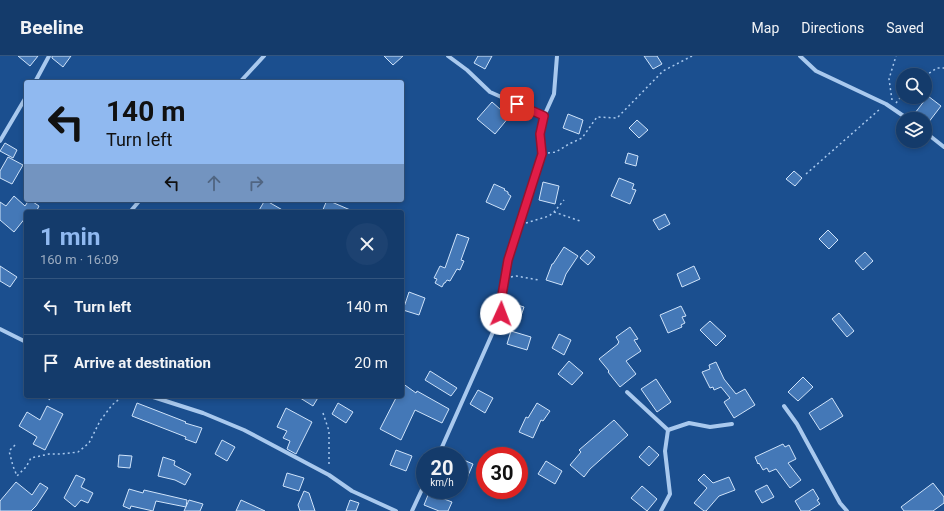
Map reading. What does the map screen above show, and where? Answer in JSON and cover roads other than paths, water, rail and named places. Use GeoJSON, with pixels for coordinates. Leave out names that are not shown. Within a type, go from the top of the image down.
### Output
{"type":"FeatureCollection","features":[{"type":"Feature","properties":{"kind":"street"},"geometry":{"type":"LineString","coordinates":[[36,80],[49,56]]}},
{"type":"Feature","properties":{"kind":"street"},"geometry":{"type":"LineString","coordinates":[[242,80],[264,56]]}},
{"type":"Feature","properties":{"kind":"street"},"geometry":{"type":"LineString","coordinates":[[448,56],[467,70],[490,92],[544,116]]}},
{"type":"Feature","properties":{"kind":"street"},"geometry":{"type":"LineString","coordinates":[[442,447],[501,314],[502,295],[508,260],[542,154],[540,134],[544,116],[554,94],[557,56]]}},
{"type":"Feature","properties":{"kind":"street"},"geometry":{"type":"LineString","coordinates":[[800,56],[816,71],[886,104],[898,112]]}},
{"type":"Feature","properties":{"kind":"street"},"geometry":{"type":"LineString","coordinates":[[0,141],[24,100]]}},
{"type":"Feature","properties":{"kind":"street"},"geometry":{"type":"LineString","coordinates":[[932,137],[944,146]]}},
{"type":"Feature","properties":{"kind":"street"},"geometry":{"type":"LineString","coordinates":[[132,210],[138,202]]}},
{"type":"Feature","properties":{"kind":"street"},"geometry":{"type":"LineString","coordinates":[[0,329],[24,341]]}},
{"type":"Feature","properties":{"kind":"street"},"geometry":{"type":"LineString","coordinates":[[627,392],[668,430]]}},
{"type":"Feature","properties":{"kind":"street"},"geometry":{"type":"LineString","coordinates":[[156,398],[203,413],[244,430],[329,475],[352,491],[396,511]]}},
{"type":"Feature","properties":{"kind":"street"},"geometry":{"type":"LineString","coordinates":[[784,406],[797,424],[840,503],[847,511]]}},
{"type":"Feature","properties":{"kind":"street"},"geometry":{"type":"LineString","coordinates":[[668,430],[689,423],[710,427],[732,424]]}},
{"type":"Feature","properties":{"kind":"street"},"geometry":{"type":"LineString","coordinates":[[661,511],[670,494],[665,451],[668,430]]}},
{"type":"Feature","properties":{"kind":"street"},"geometry":{"type":"LineString","coordinates":[[412,511],[418,499]]}}]}
